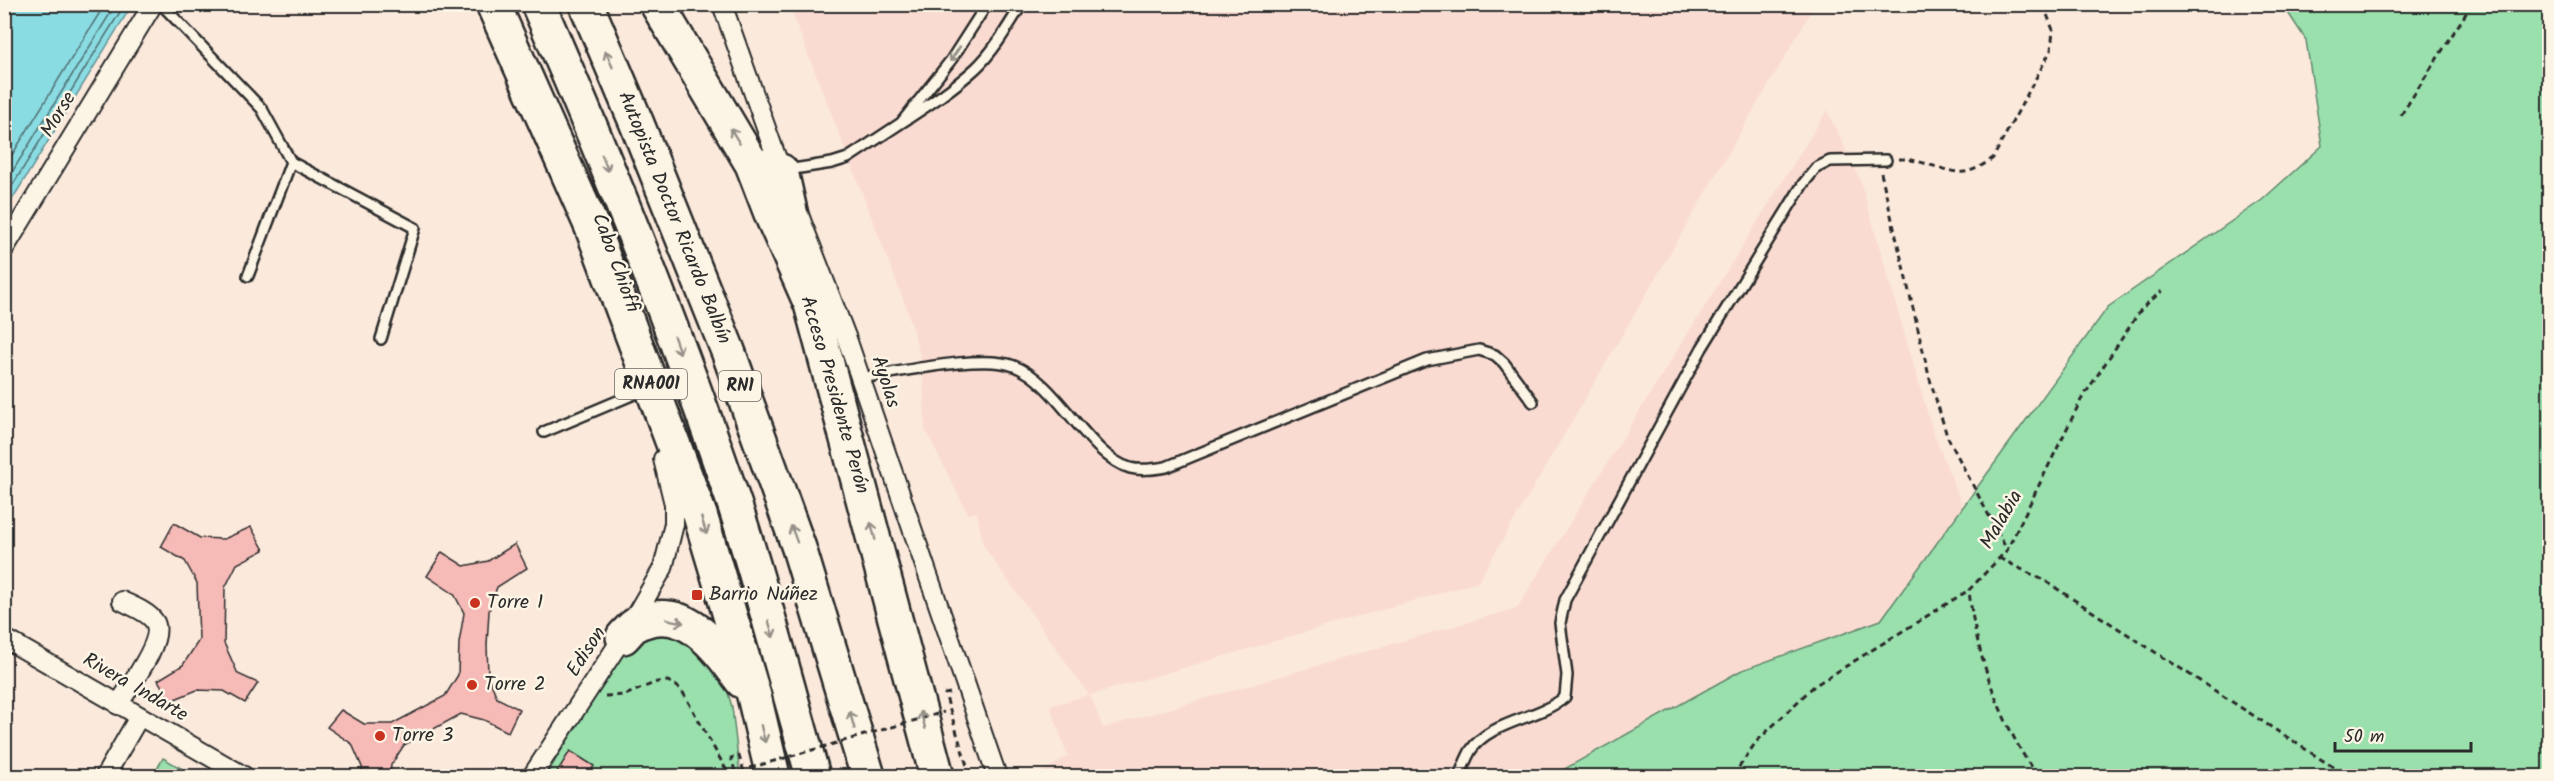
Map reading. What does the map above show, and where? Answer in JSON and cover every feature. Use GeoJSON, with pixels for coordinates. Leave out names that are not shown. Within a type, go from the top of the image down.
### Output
{"type":"FeatureCollection","features":[{"type":"Feature","properties":{"kind":"highway","name":"RNA001"},"geometry":{"type":"LineString","coordinates":[[493,4],[591,225],[700,515],[754,696],[755,771]]}},
{"type":"Feature","properties":{"kind":"highway","name":"RN1"},"geometry":{"type":"LineString","coordinates":[[538,4],[584,109],[665,310],[728,486],[813,777]]}},
{"type":"Feature","properties":{"kind":"highway","name":"Autopista Doctor Ricardo Balbín"},"geometry":{"type":"LineString","coordinates":[[586,4],[728,351],[799,548],[868,777]]}},
{"type":"Feature","properties":{"kind":"highway"},"geometry":{"type":"LineString","coordinates":[[657,4],[767,167]]}},
{"type":"Feature","properties":{"kind":"highway","name":"Acceso Presidente Perón"},"geometry":{"type":"LineString","coordinates":[[767,167],[811,304],[937,777]]}},
{"type":"Feature","properties":{"kind":"highway"},"geometry":{"type":"LineString","coordinates":[[623,637],[639,622],[665,619],[683,622],[712,641],[754,696]]}},
{"type":"Feature","properties":{"kind":"street","name":"Morse"},"geometry":{"type":"LineString","coordinates":[[4,249],[153,4]]}},
{"type":"Feature","properties":{"kind":"street","name":"Cabo Chioffi"},"geometry":{"type":"LineString","coordinates":[[478,4],[567,196],[659,446],[674,504],[674,524],[670,547]]}},
{"type":"Feature","properties":{"kind":"street","name":"Ayolas"},"geometry":{"type":"LineString","coordinates":[[722,4],[767,167],[827,285],[997,777]]}},
{"type":"Feature","properties":{"kind":"street","name":"Edison"},"geometry":{"type":"LineString","coordinates":[[532,777],[623,637],[663,568],[670,547]]}},
{"type":"Feature","properties":{"kind":"street"},"geometry":{"type":"LineString","coordinates":[[118,705],[154,646],[158,627],[153,619],[122,601]]}},
{"type":"Feature","properties":{"kind":"street","name":"Rivera Indarte"},"geometry":{"type":"LineString","coordinates":[[4,638],[244,777]]}},
{"type":"Feature","properties":{"kind":"street"},"geometry":{"type":"LineString","coordinates":[[105,777],[139,717]]}},
{"type":"Feature","properties":{"kind":"lane"},"geometry":{"type":"LineString","coordinates":[[161,4],[262,109],[291,162],[415,228],[381,339]]}},
{"type":"Feature","properties":{"kind":"lane"},"geometry":{"type":"LineString","coordinates":[[901,123],[951,60],[987,4]]}},
{"type":"Feature","properties":{"kind":"lane"},"geometry":{"type":"LineString","coordinates":[[767,167],[832,163],[848,158],[946,92],[976,67],[992,50],[1022,4]]}},
{"type":"Feature","properties":{"kind":"lane"},"geometry":{"type":"LineString","coordinates":[[1459,777],[1471,751],[1481,738],[1554,706],[1565,697],[1567,675],[1560,623],[1565,600],[1702,348],[1803,184],[1816,168],[1830,161],[1886,160]]}},
{"type":"Feature","properties":{"kind":"lane"},"geometry":{"type":"LineString","coordinates":[[248,276],[291,162]]}},
{"type":"Feature","properties":{"kind":"lane"},"geometry":{"type":"LineString","coordinates":[[860,378],[986,360],[1013,365],[1031,374],[1109,457],[1130,468],[1151,470],[1166,467],[1427,360],[1479,350],[1496,355],[1533,402]]}},
{"type":"Feature","properties":{"kind":"lane"},"geometry":{"type":"LineString","coordinates":[[544,432],[639,392]]}},
{"type":"Feature","properties":{"kind":"path"},"geometry":{"type":"LineString","coordinates":[[2007,550],[1947,436],[1929,376],[1880,175],[1886,160],[1909,159],[1963,172],[1982,166],[1993,158],[2051,50],[2053,30],[2043,4]]}},
{"type":"Feature","properties":{"kind":"path"},"geometry":{"type":"LineString","coordinates":[[2401,115],[2472,4]]}},
{"type":"Feature","properties":{"kind":"path","name":"Malabia"},"geometry":{"type":"LineString","coordinates":[[1733,777],[1756,742],[1814,686],[1969,590],[2007,550],[2081,400],[2142,308],[2162,291]]}},
{"type":"Feature","properties":{"kind":"path"},"geometry":{"type":"LineString","coordinates":[[1999,558],[2044,581],[2347,777]]}},
{"type":"Feature","properties":{"kind":"path"},"geometry":{"type":"LineString","coordinates":[[1969,590],[1978,636],[1993,691],[2011,734],[2037,777]]}},
{"type":"Feature","properties":{"kind":"path"},"geometry":{"type":"LineString","coordinates":[[590,688],[602,696],[625,695],[644,686],[668,681],[681,689],[728,773],[735,772]]}},
{"type":"Feature","properties":{"kind":"path"},"geometry":{"type":"LineString","coordinates":[[950,710],[970,777]]}},
{"type":"Feature","properties":{"kind":"path"},"geometry":{"type":"LineString","coordinates":[[736,777],[731,758],[740,756],[755,771],[944,712]]}},
{"type":"Feature","properties":{"kind":"shaded area"},"geometry":{"type":"Polygon","coordinates":[[[789,5],[1815,5],[1478,582],[1090,695],[1103,728],[1517,608],[1827,110],[1860,180],[1933,432],[1963,507],[1881,620],[1740,671],[1552,776],[1036,776],[1068,756],[1050,706],[1089,695],[983,545],[977,512],[968,514],[925,429],[923,366],[907,309],[789,5]]]}},
{"type":"Feature","properties":{"kind":"green space"},"geometry":{"type":"Polygon","coordinates":[[[2283,5],[2549,5],[2549,776],[1552,776],[1740,671],[1881,620],[2108,307],[2262,200],[2322,146],[2306,40],[2283,5]]]}},
{"type":"Feature","properties":{"kind":"green space"},"geometry":{"type":"Polygon","coordinates":[[[651,632],[685,636],[725,682],[732,707],[740,776],[546,776],[622,649],[651,632]]]}},
{"type":"Feature","properties":{"kind":"green space"},"geometry":{"type":"Polygon","coordinates":[[[163,758],[195,776],[153,776],[163,758]]]}},
{"type":"Feature","properties":{"kind":"water"},"geometry":{"type":"Polygon","coordinates":[[[4,5],[132,5],[5,211],[4,5]]]}},
{"type":"Feature","properties":{"kind":"building"},"geometry":{"type":"Polygon","coordinates":[[[174,523],[200,538],[224,539],[251,527],[264,550],[237,564],[225,588],[224,643],[238,674],[258,683],[245,703],[224,691],[197,690],[170,701],[158,680],[183,665],[199,640],[197,583],[185,561],[161,547],[174,523]]]}},
{"type":"Feature","properties":{"kind":"building"},"geometry":{"type":"Polygon","coordinates":[[[515,544],[527,568],[497,587],[489,611],[487,645],[488,675],[497,698],[519,709],[508,732],[484,720],[461,714],[404,745],[391,765],[390,777],[363,777],[362,767],[352,744],[327,727],[341,710],[364,724],[392,724],[445,696],[458,675],[459,643],[464,613],[454,594],[427,576],[442,552],[464,566],[488,561],[515,544]]]}},
{"type":"Feature","properties":{"kind":"building"},"geometry":{"type":"Polygon","coordinates":[[[570,751],[594,766],[587,777],[554,777],[570,751]]]}},
{"type":"Feature","properties":{"kind":"place","name":"Barrio Núñez"},"geometry":{"type":"Point","coordinates":[697,595]}},
{"type":"Feature","properties":{"kind":"place","name":"Torre 1"},"geometry":{"type":"Point","coordinates":[475,603]}},
{"type":"Feature","properties":{"kind":"place","name":"Torre 2"},"geometry":{"type":"Point","coordinates":[472,685]}},
{"type":"Feature","properties":{"kind":"place","name":"Torre 3"},"geometry":{"type":"Point","coordinates":[380,736]}}]}
